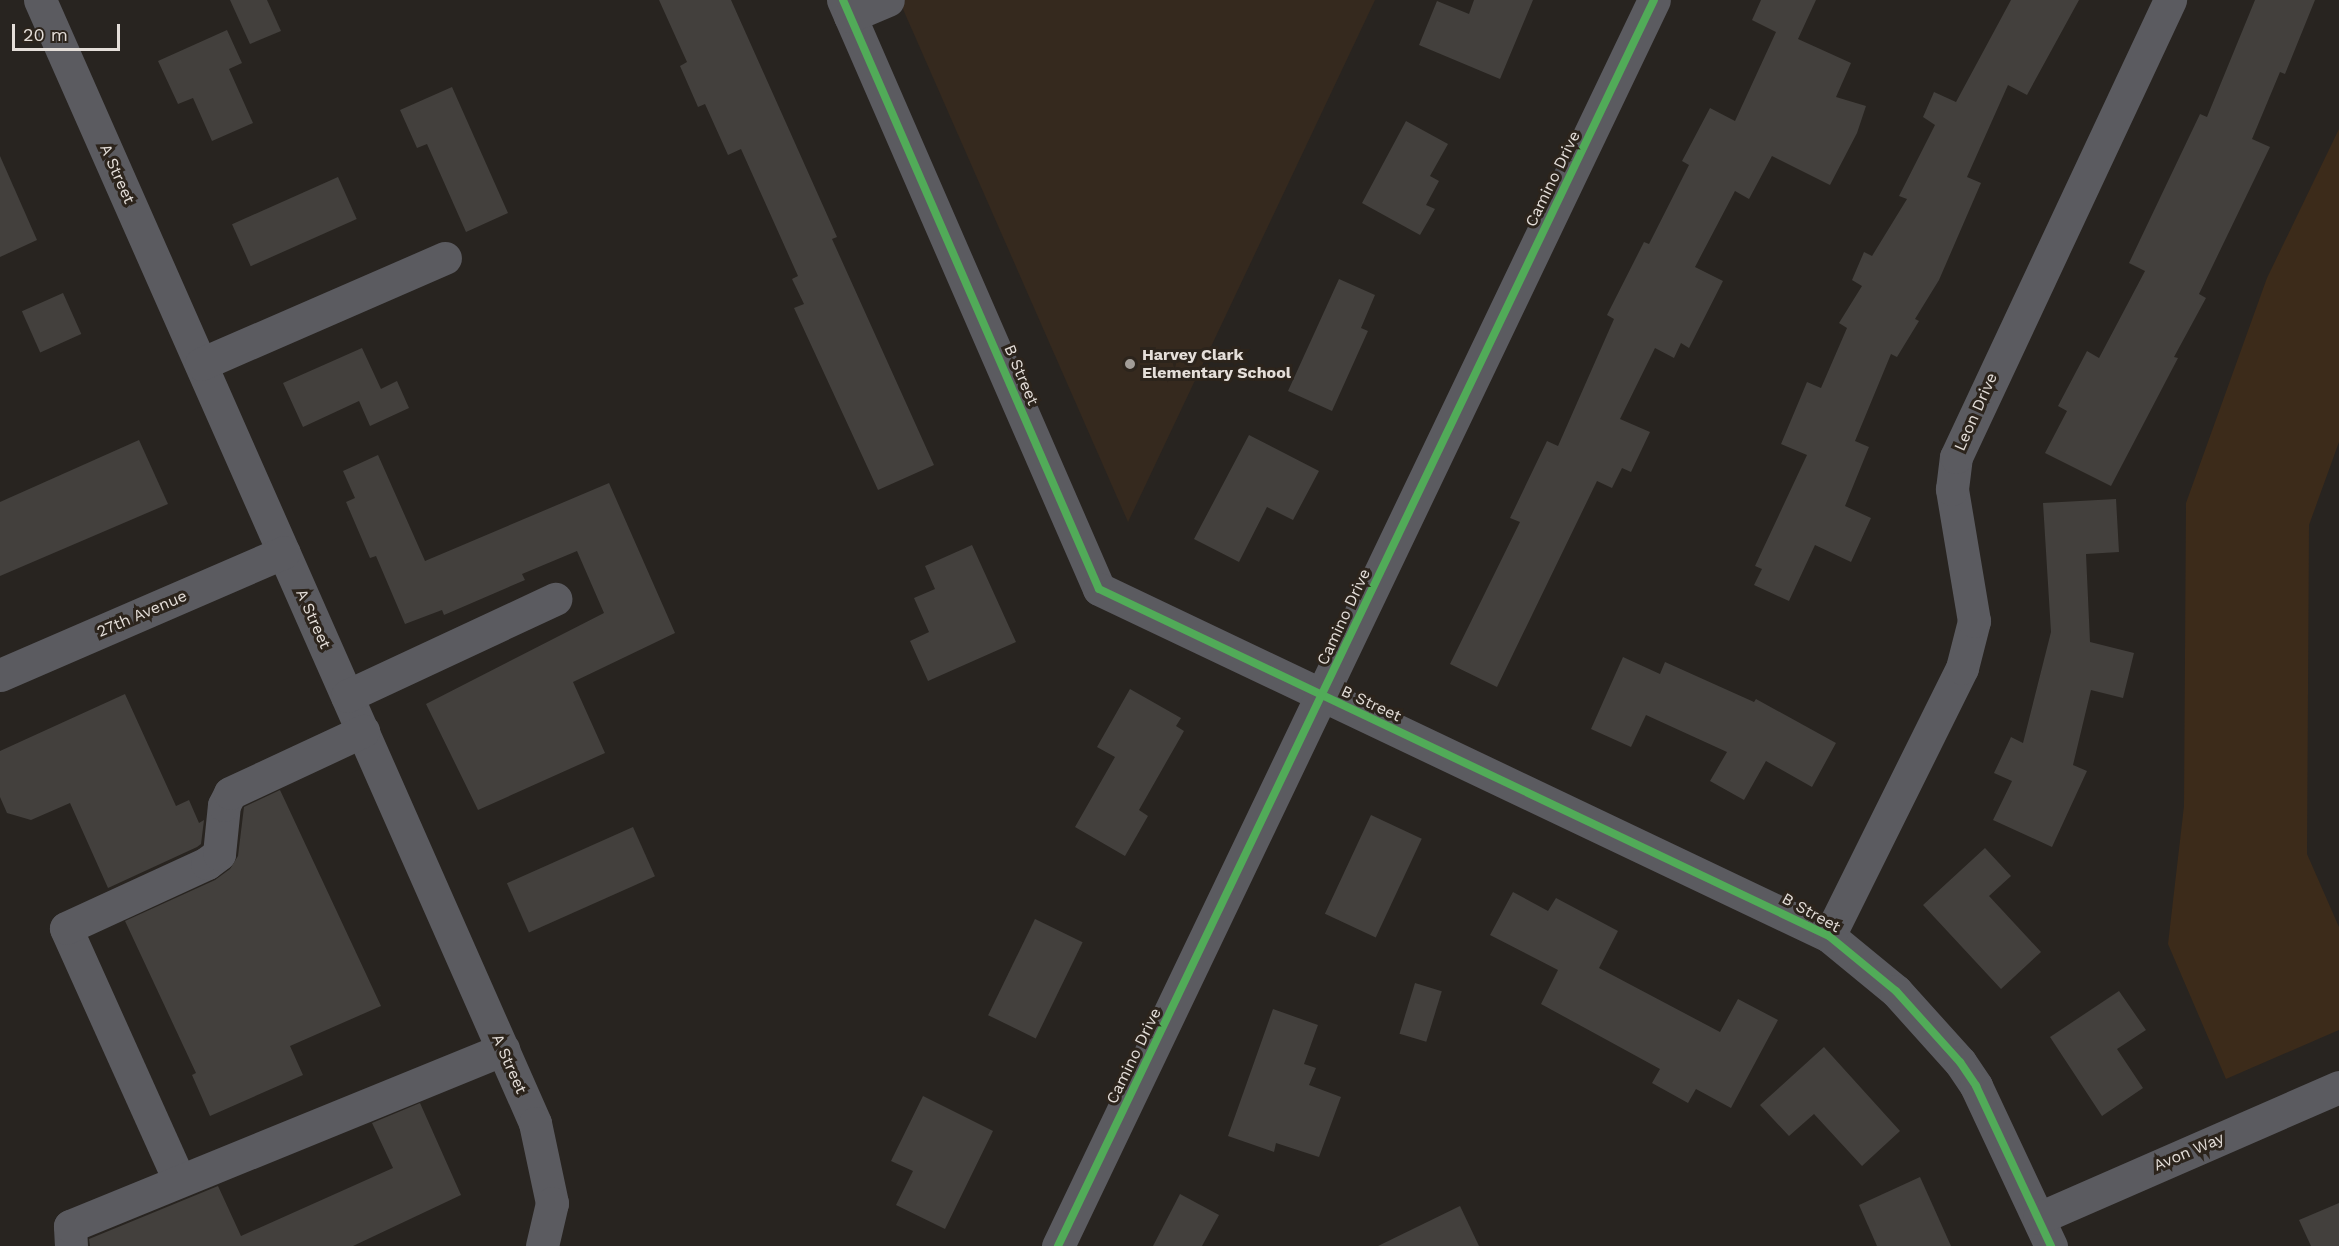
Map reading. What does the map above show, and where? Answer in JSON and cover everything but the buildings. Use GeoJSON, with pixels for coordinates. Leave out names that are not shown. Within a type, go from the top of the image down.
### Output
{"type":"FeatureCollection","features":[{"type":"Feature","properties":{"kind":"street","name":"A Street"},"geometry":{"type":"LineString","coordinates":[[40,0],[536,1123],[552,1203],[542,1246]]}},
{"type":"Feature","properties":{"kind":"street"},"geometry":{"type":"LineString","coordinates":[[847,8],[888,0]]}},
{"type":"Feature","properties":{"kind":"street","name":"Camino Drive"},"geometry":{"type":"LineString","coordinates":[[1058,1246],[1654,0]]}},
{"type":"Feature","properties":{"kind":"street","name":"Leon Drive"},"geometry":{"type":"LineString","coordinates":[[1829,936],[1962,668],[1974,621],[1952,489],[1956,457],[2170,0]]}},
{"type":"Feature","properties":{"kind":"street","name":"B Street"},"geometry":{"type":"LineString","coordinates":[[847,8],[1099,589],[1829,936],[1896,991],[1960,1062],[1976,1086],[2045,1232]]}},
{"type":"Feature","properties":{"kind":"street"},"geometry":{"type":"LineString","coordinates":[[201,364],[445,258]]}},
{"type":"Feature","properties":{"kind":"street","name":"27th Avenue"},"geometry":{"type":"LineString","coordinates":[[0,675],[284,552]]}},
{"type":"Feature","properties":{"kind":"street"},"geometry":{"type":"LineString","coordinates":[[347,696],[555,599]]}},
{"type":"Feature","properties":{"kind":"street"},"geometry":{"type":"LineString","coordinates":[[179,1180],[66,928],[207,863],[219,854],[224,805],[230,793],[363,731]]}},
{"type":"Feature","properties":{"kind":"street"},"geometry":{"type":"LineString","coordinates":[[71,1246],[70,1227],[179,1180],[503,1049]]}},
{"type":"Feature","properties":{"kind":"street","name":"Avon Way"},"geometry":{"type":"LineString","coordinates":[[2045,1232],[2339,1087]]}},
{"type":"Feature","properties":{"kind":"shaded area","name":"Harvey Clark Elementary School"},"geometry":{"type":"Polygon","coordinates":[[[899,0],[1375,0],[1128,522],[899,0]]]}},
{"type":"Feature","properties":{"kind":"shaded area"},"geometry":{"type":"Polygon","coordinates":[[[2339,129],[2339,442],[2309,525],[2307,854],[2339,927],[2339,1030],[2226,1079],[2168,944],[2184,806],[2186,503],[2267,278],[2339,129]]]}},
{"type":"Feature","properties":{"kind":"cycle path"},"geometry":{"type":"LineString","coordinates":[[843,0],[1099,589],[1829,936],[1896,991],[1960,1062],[1976,1086],[2051,1246]]}},
{"type":"Feature","properties":{"kind":"cycle path"},"geometry":{"type":"LineString","coordinates":[[1058,1246],[1654,0]]}},
{"type":"Feature","properties":{"kind":"place","name":"Harvey Clark Elementary School"},"geometry":{"type":"Point","coordinates":[1130,364]}}]}
